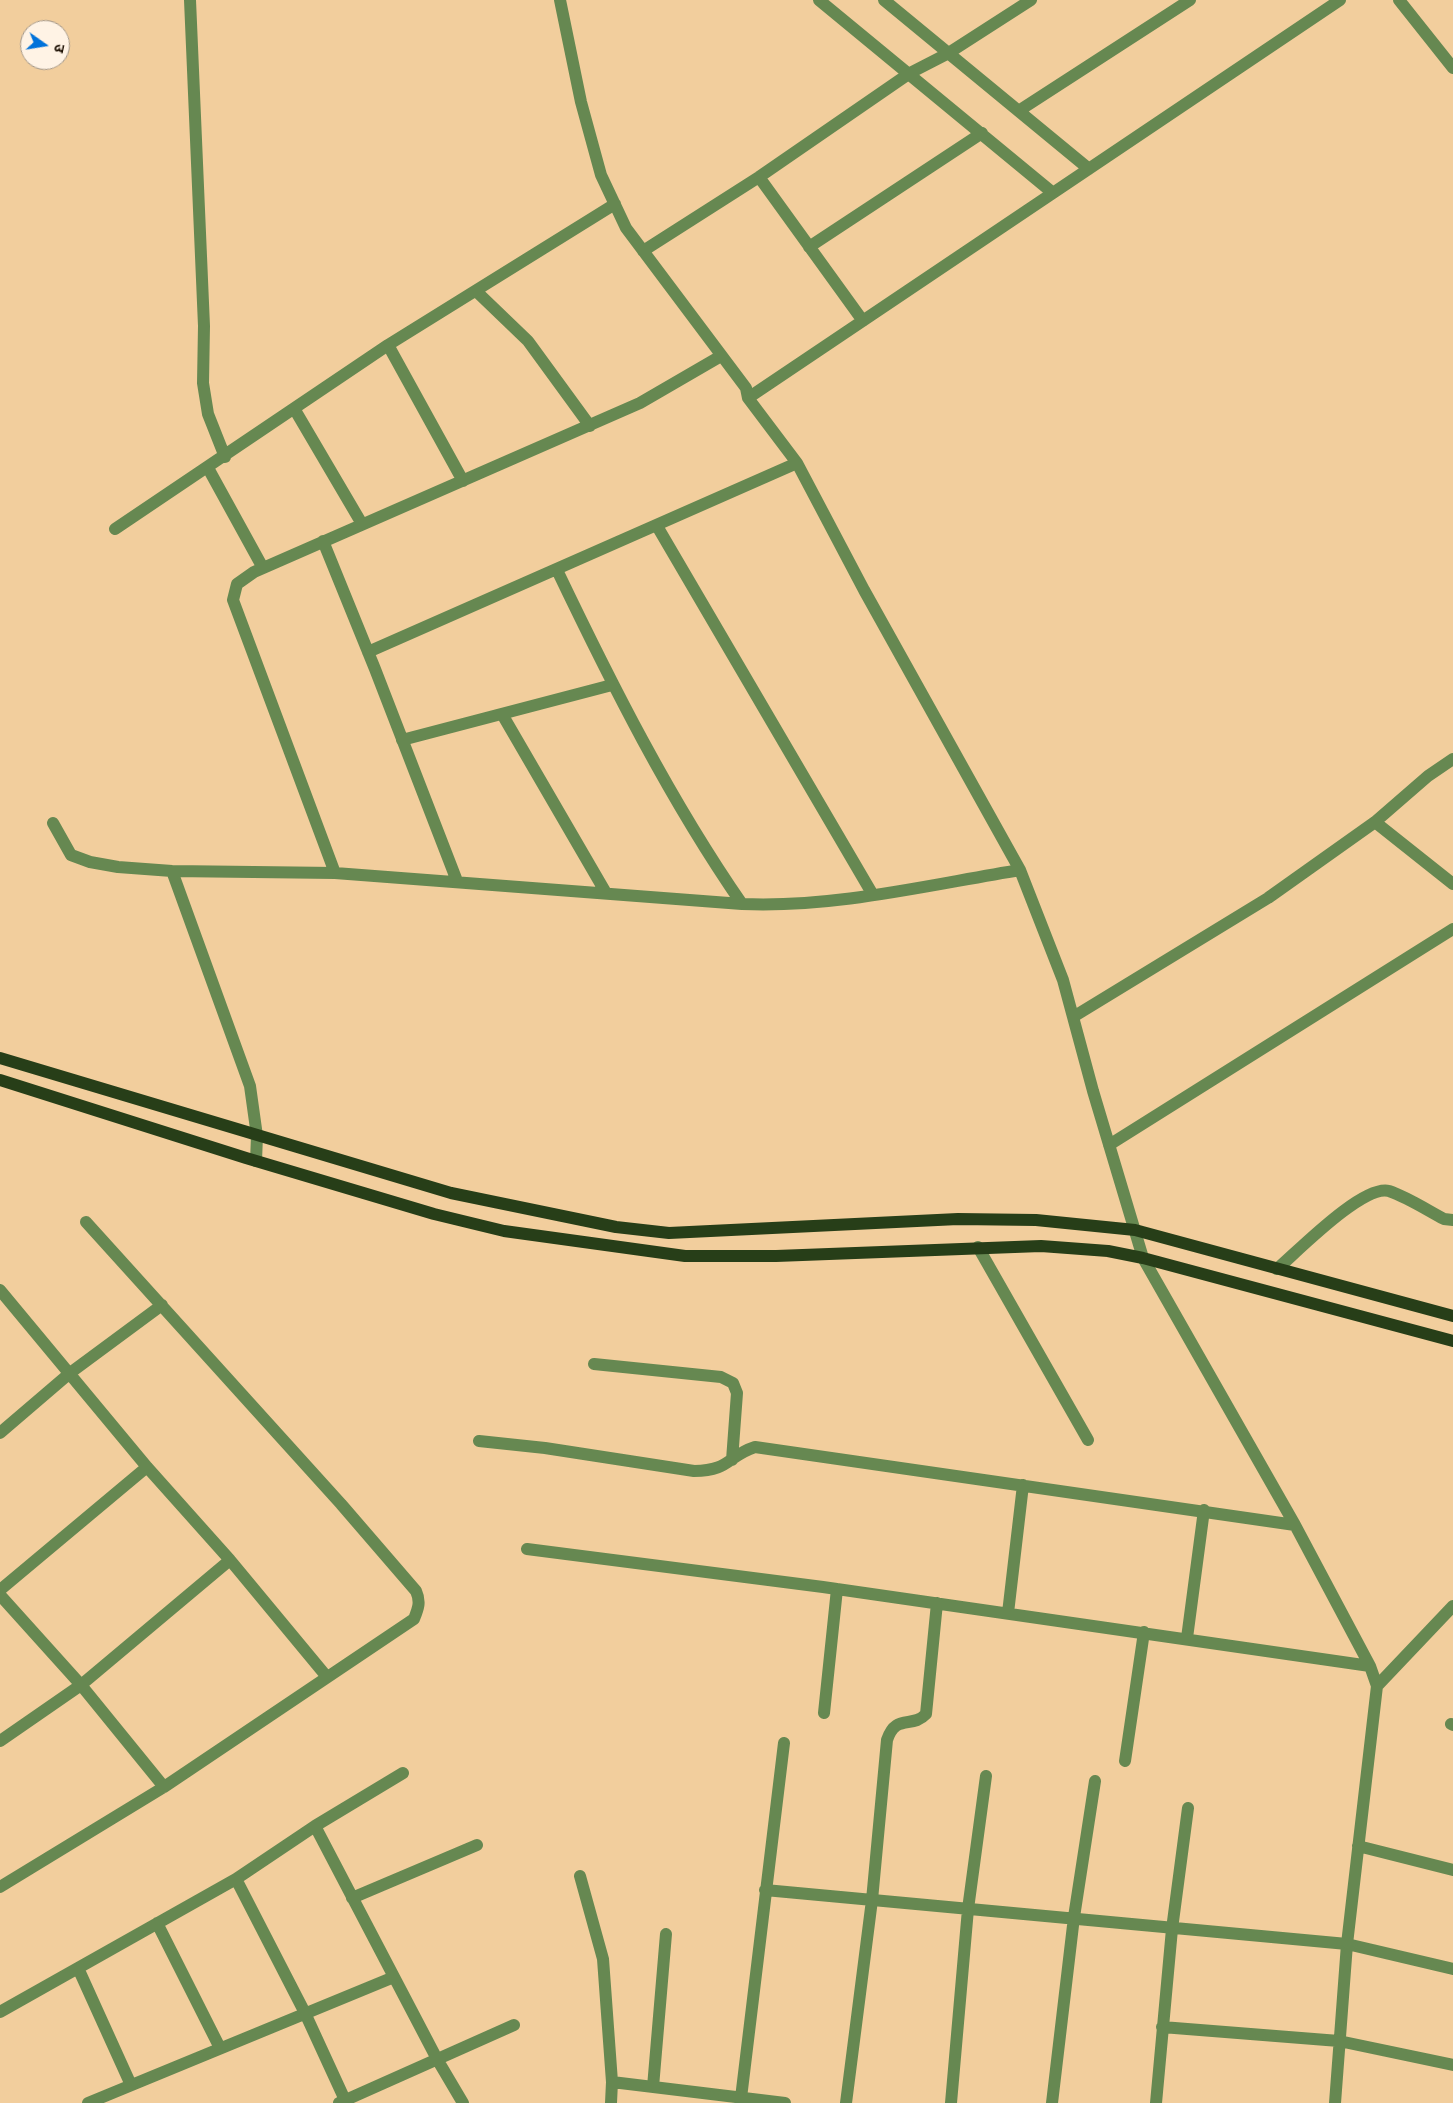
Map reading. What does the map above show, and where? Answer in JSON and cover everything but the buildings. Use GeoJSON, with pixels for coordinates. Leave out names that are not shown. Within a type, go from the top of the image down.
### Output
{"type":"FeatureCollection","features":[{"type":"Feature","properties":{"kind":"main road"},"geometry":{"type":"LineString","coordinates":[[0,1058],[451,1194],[563,1218],[669,1233],[958,1219],[1036,1220],[1135,1230],[1277,1270],[1453,1316]]}},
{"type":"Feature","properties":{"kind":"main road"},"geometry":{"type":"LineString","coordinates":[[0,1080],[256,1161],[434,1214],[504,1231],[685,1256],[776,1256],[1041,1246],[1108,1251],[1143,1258],[1453,1341]]}},
{"type":"Feature","properties":{"kind":"street"},"geometry":{"type":"LineString","coordinates":[[190,0],[204,326],[202,383],[208,414],[225,457]]}},
{"type":"Feature","properties":{"kind":"street"},"geometry":{"type":"LineString","coordinates":[[560,0],[584,111],[601,175],[614,204],[626,228],[746,388],[748,398],[798,463],[869,599],[1020,870],[1063,980],[1143,1258],[1295,1524],[1370,1666],[1377,1686],[1347,1944],[1335,2103]]}},
{"type":"Feature","properties":{"kind":"street"},"geometry":{"type":"LineString","coordinates":[[819,0],[910,73],[1053,193]]}},
{"type":"Feature","properties":{"kind":"street"},"geometry":{"type":"LineString","coordinates":[[884,0],[900,6],[947,54],[1020,110],[1089,169]]}},
{"type":"Feature","properties":{"kind":"street"},"geometry":{"type":"LineString","coordinates":[[643,251],[759,177],[910,73],[947,54],[1031,0]]}},
{"type":"Feature","properties":{"kind":"street"},"geometry":{"type":"LineString","coordinates":[[1020,110],[1190,0]]}},
{"type":"Feature","properties":{"kind":"street"},"geometry":{"type":"LineString","coordinates":[[748,398],[1340,0]]}},
{"type":"Feature","properties":{"kind":"street"},"geometry":{"type":"LineString","coordinates":[[1399,0],[1453,68]]}},
{"type":"Feature","properties":{"kind":"street"},"geometry":{"type":"LineString","coordinates":[[810,247],[982,133]]}},
{"type":"Feature","properties":{"kind":"street"},"geometry":{"type":"LineString","coordinates":[[759,177],[863,321]]}},
{"type":"Feature","properties":{"kind":"street"},"geometry":{"type":"LineString","coordinates":[[115,529],[295,410],[388,345],[614,204]]}},
{"type":"Feature","properties":{"kind":"street"},"geometry":{"type":"LineString","coordinates":[[476,291],[528,342],[590,426]]}},
{"type":"Feature","properties":{"kind":"street"},"geometry":{"type":"LineString","coordinates":[[388,345],[463,481]]}},
{"type":"Feature","properties":{"kind":"street"},"geometry":{"type":"LineString","coordinates":[[335,873],[233,600],[237,584],[263,568],[323,541],[640,403],[721,356]]}},
{"type":"Feature","properties":{"kind":"street"},"geometry":{"type":"LineString","coordinates":[[295,410],[362,524]]}},
{"type":"Feature","properties":{"kind":"street"},"geometry":{"type":"LineString","coordinates":[[368,652],[798,463]]}},
{"type":"Feature","properties":{"kind":"street"},"geometry":{"type":"LineString","coordinates":[[208,468],[263,568]]}},
{"type":"Feature","properties":{"kind":"street"},"geometry":{"type":"LineString","coordinates":[[657,526],[873,895]]}},
{"type":"Feature","properties":{"kind":"street"},"geometry":{"type":"LineString","coordinates":[[323,541],[457,881]]}},
{"type":"Feature","properties":{"kind":"street"},"geometry":{"type":"LineString","coordinates":[[557,570],[612,685],[716,866],[742,904]]}},
{"type":"Feature","properties":{"kind":"street"},"geometry":{"type":"LineString","coordinates":[[402,740],[612,685]]}},
{"type":"Feature","properties":{"kind":"street"},"geometry":{"type":"LineString","coordinates":[[502,714],[606,893]]}},
{"type":"Feature","properties":{"kind":"street"},"geometry":{"type":"LineString","coordinates":[[1073,1016],[1268,898],[1375,822],[1428,776],[1453,759]]}},
{"type":"Feature","properties":{"kind":"street"},"geometry":{"type":"LineString","coordinates":[[1375,822],[1453,884]]}},
{"type":"Feature","properties":{"kind":"street"},"geometry":{"type":"LineString","coordinates":[[53,823],[71,855],[90,862],[118,867],[172,871],[335,873],[742,904],[802,904],[873,895],[1020,870]]}},
{"type":"Feature","properties":{"kind":"street"},"geometry":{"type":"LineString","coordinates":[[172,871],[250,1086],[257,1136],[256,1161]]}},
{"type":"Feature","properties":{"kind":"street"},"geometry":{"type":"LineString","coordinates":[[1109,1145],[1453,929]]}},
{"type":"Feature","properties":{"kind":"street"},"geometry":{"type":"LineString","coordinates":[[1277,1270],[1356,1201],[1371,1194],[1387,1191],[1444,1219],[1453,1220]]}},
{"type":"Feature","properties":{"kind":"street"},"geometry":{"type":"LineString","coordinates":[[0,1886],[164,1787],[414,1619],[418,1609],[419,1598],[341,1504],[86,1222]]}},
{"type":"Feature","properties":{"kind":"street"},"geometry":{"type":"LineString","coordinates":[[978,1247],[1088,1440]]}},
{"type":"Feature","properties":{"kind":"street"},"geometry":{"type":"LineString","coordinates":[[0,1290],[147,1468],[230,1560],[327,1676]]}},
{"type":"Feature","properties":{"kind":"street"},"geometry":{"type":"LineString","coordinates":[[0,1433],[70,1373],[162,1305]]}},
{"type":"Feature","properties":{"kind":"street"},"geometry":{"type":"LineString","coordinates":[[594,1364],[721,1377],[732,1383],[737,1394],[732,1460]]}},
{"type":"Feature","properties":{"kind":"street"},"geometry":{"type":"LineString","coordinates":[[479,1440],[694,1470],[713,1471],[732,1460],[742,1451],[755,1447],[1295,1524]]}},
{"type":"Feature","properties":{"kind":"street"},"geometry":{"type":"LineString","coordinates":[[0,1590],[147,1468]]}},
{"type":"Feature","properties":{"kind":"street"},"geometry":{"type":"LineString","coordinates":[[1008,1613],[1023,1485]]}},
{"type":"Feature","properties":{"kind":"street"},"geometry":{"type":"LineString","coordinates":[[1187,1638],[1204,1510]]}},
{"type":"Feature","properties":{"kind":"street"},"geometry":{"type":"LineString","coordinates":[[527,1548],[837,1589],[1187,1638],[1370,1666]]}},
{"type":"Feature","properties":{"kind":"street"},"geometry":{"type":"LineString","coordinates":[[0,1741],[81,1685],[230,1560]]}},
{"type":"Feature","properties":{"kind":"street"},"geometry":{"type":"LineString","coordinates":[[824,1712],[837,1589]]}},
{"type":"Feature","properties":{"kind":"street"},"geometry":{"type":"LineString","coordinates":[[0,1595],[81,1685],[164,1787]]}},
{"type":"Feature","properties":{"kind":"street"},"geometry":{"type":"LineString","coordinates":[[846,2103],[872,1900],[887,1740],[893,1727],[898,1724],[922,1719],[926,1714],[937,1603]]}},
{"type":"Feature","properties":{"kind":"street"},"geometry":{"type":"LineString","coordinates":[[1377,1686],[1453,1606]]}},
{"type":"Feature","properties":{"kind":"street"},"geometry":{"type":"LineString","coordinates":[[1125,1761],[1144,1632]]}},
{"type":"Feature","properties":{"kind":"street"},"geometry":{"type":"LineString","coordinates":[[741,2098],[784,1743]]}},
{"type":"Feature","properties":{"kind":"street"},"geometry":{"type":"LineString","coordinates":[[0,2012],[236,1879],[315,1826],[402,1773]]}},
{"type":"Feature","properties":{"kind":"street"},"geometry":{"type":"LineString","coordinates":[[951,2103],[968,1909],[986,1776]]}},
{"type":"Feature","properties":{"kind":"street"},"geometry":{"type":"LineString","coordinates":[[1052,2103],[1074,1917],[1095,1781]]}},
{"type":"Feature","properties":{"kind":"street"},"geometry":{"type":"LineString","coordinates":[[1156,2103],[1172,1929],[1188,1808]]}},
{"type":"Feature","properties":{"kind":"street"},"geometry":{"type":"LineString","coordinates":[[315,1826],[436,2059],[463,2103]]}},
{"type":"Feature","properties":{"kind":"street"},"geometry":{"type":"LineString","coordinates":[[352,1898],[477,1846]]}},
{"type":"Feature","properties":{"kind":"street"},"geometry":{"type":"LineString","coordinates":[[1358,1846],[1453,1870]]}},
{"type":"Feature","properties":{"kind":"street"},"geometry":{"type":"LineString","coordinates":[[580,1876],[603,1959],[612,2082],[611,2103]]}},
{"type":"Feature","properties":{"kind":"street"},"geometry":{"type":"LineString","coordinates":[[236,1879],[305,2013],[342,2102],[514,2025]]}},
{"type":"Feature","properties":{"kind":"street"},"geometry":{"type":"LineString","coordinates":[[765,1890],[1074,1917],[1172,1929],[1347,1944],[1453,1969]]}},
{"type":"Feature","properties":{"kind":"street"},"geometry":{"type":"LineString","coordinates":[[157,1923],[220,2048]]}},
{"type":"Feature","properties":{"kind":"street"},"geometry":{"type":"LineString","coordinates":[[653,2087],[666,1934]]}},
{"type":"Feature","properties":{"kind":"street"},"geometry":{"type":"LineString","coordinates":[[78,1968],[131,2084]]}},
{"type":"Feature","properties":{"kind":"street"},"geometry":{"type":"LineString","coordinates":[[88,2103],[394,1977]]}},
{"type":"Feature","properties":{"kind":"street"},"geometry":{"type":"LineString","coordinates":[[1162,2027],[1340,2041],[1453,2065]]}},
{"type":"Feature","properties":{"kind":"street"},"geometry":{"type":"LineString","coordinates":[[612,2082],[653,2087],[701,2098],[741,2098],[786,2103]]}}]}
